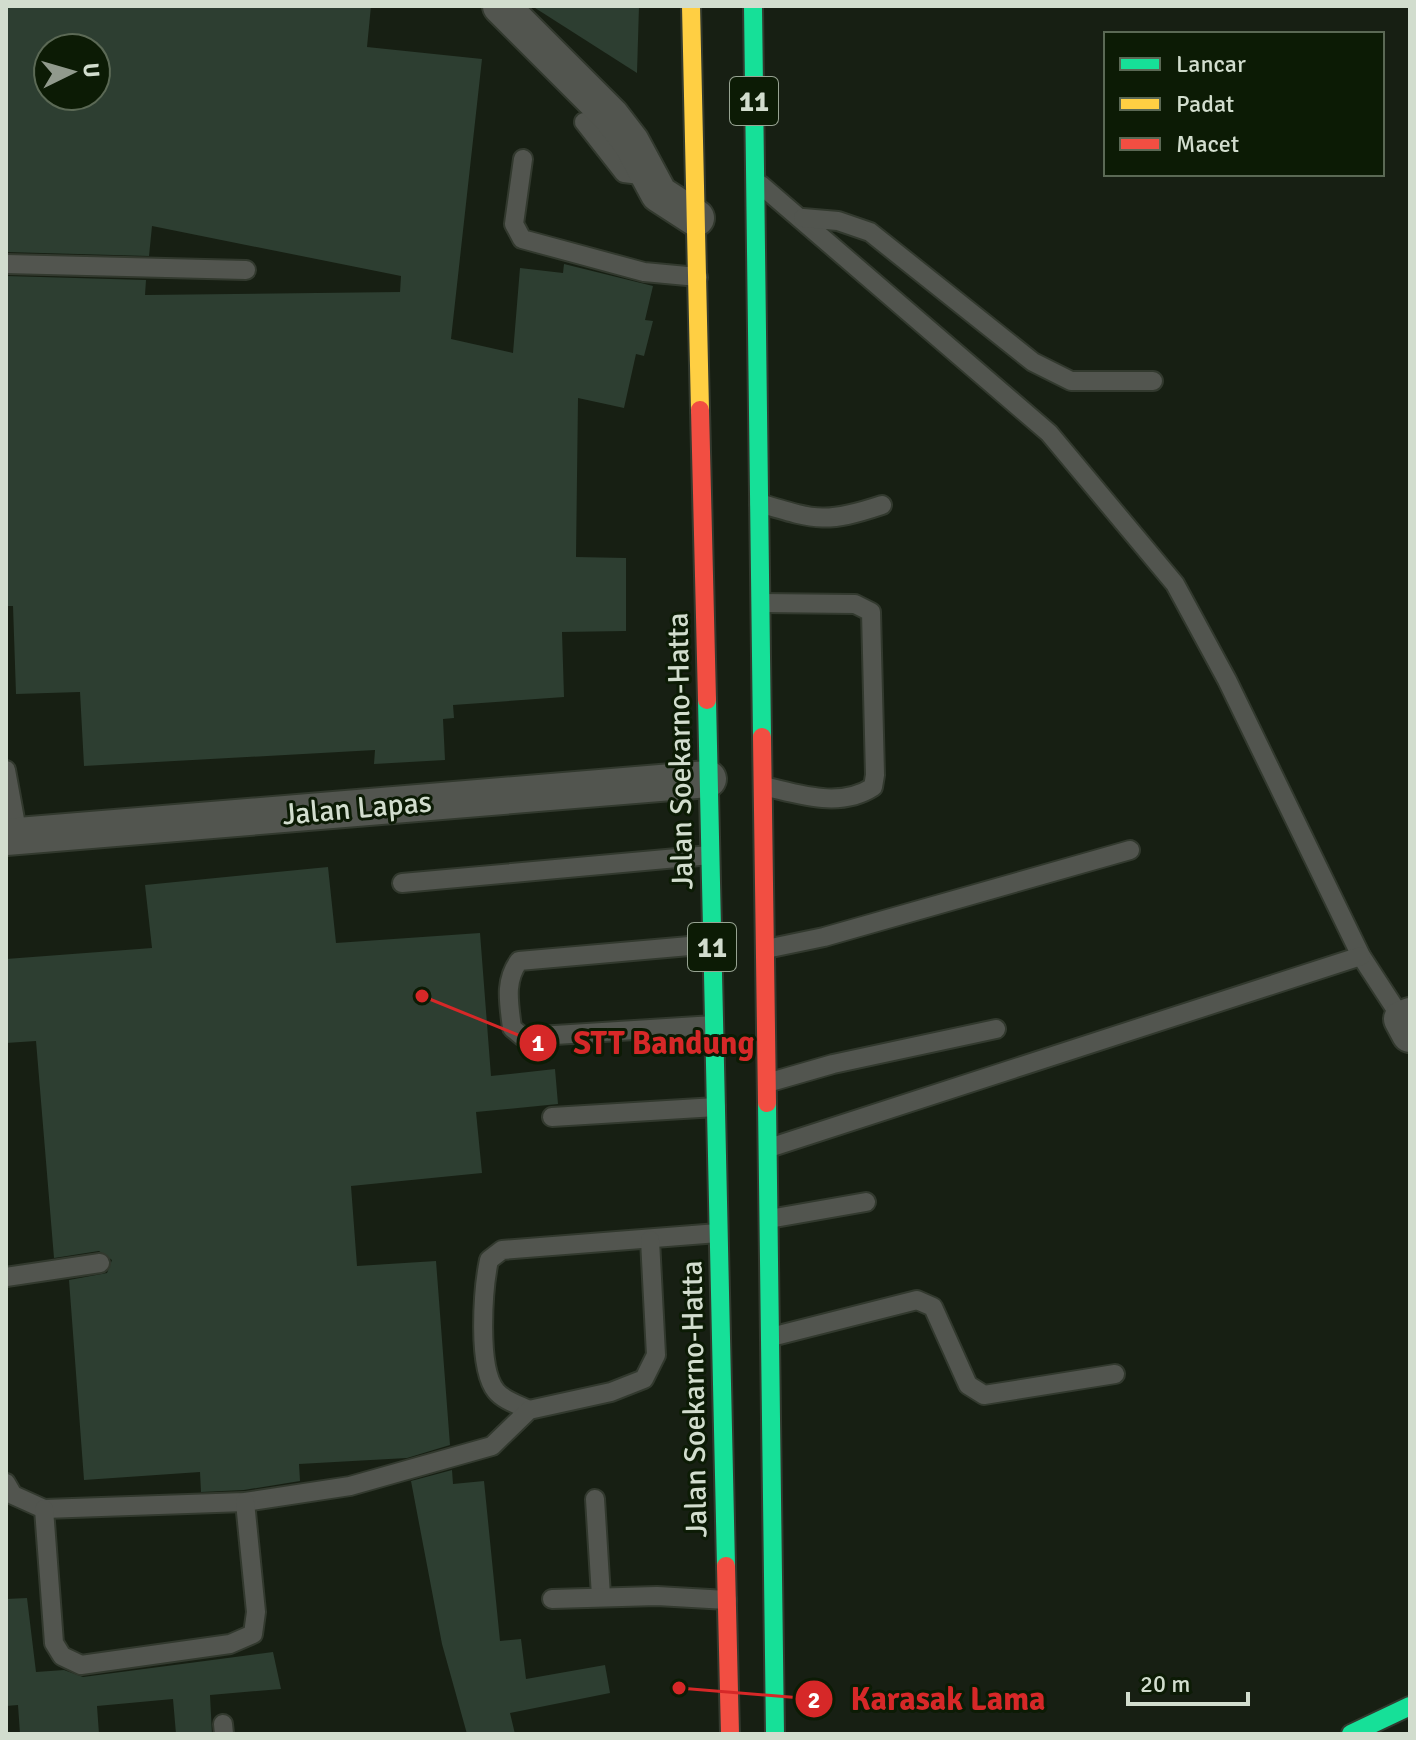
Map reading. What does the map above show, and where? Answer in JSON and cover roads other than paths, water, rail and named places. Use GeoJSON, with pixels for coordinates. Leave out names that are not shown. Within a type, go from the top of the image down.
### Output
{"type":"FeatureCollection","features":[{"type":"Feature","properties":{"kind":"main road","name":"Jalan Soekarno-Hatta"},"geometry":{"type":"LineString","coordinates":[[691,6],[727,1600],[727,1733]]}},
{"type":"Feature","properties":{"kind":"main road","name":"11"},"geometry":{"type":"LineString","coordinates":[[753,6],[775,1734]]}},
{"type":"Feature","properties":{"kind":"main road"},"geometry":{"type":"LineString","coordinates":[[1351,1734],[1410,1706]]}},
{"type":"Feature","properties":{"kind":"street"},"geometry":{"type":"LineString","coordinates":[[501,6],[611,116],[631,142],[659,194],[696,218]]}},
{"type":"Feature","properties":{"kind":"street","name":"Jalan Lapas"},"geometry":{"type":"LineString","coordinates":[[12,836],[708,779]]}},
{"type":"Feature","properties":{"kind":"lane"},"geometry":{"type":"LineString","coordinates":[[584,122],[624,173],[632,177],[648,176]]}},
{"type":"Feature","properties":{"kind":"lane"},"geometry":{"type":"LineString","coordinates":[[523,159],[514,224],[522,239],[644,272],[698,277]]}},
{"type":"Feature","properties":{"kind":"lane"},"geometry":{"type":"LineString","coordinates":[[755,188],[803,218],[1049,433],[1175,584],[1227,680],[1361,956],[1407,1023]]}},
{"type":"Feature","properties":{"kind":"lane"},"geometry":{"type":"LineString","coordinates":[[803,218],[838,221],[870,232],[1033,362],[1071,381],[1153,381]]}},
{"type":"Feature","properties":{"kind":"lane"},"geometry":{"type":"LineString","coordinates":[[6,264],[246,270]]}},
{"type":"Feature","properties":{"kind":"lane"},"geometry":{"type":"LineString","coordinates":[[759,503],[809,518],[839,519],[882,505]]}},
{"type":"Feature","properties":{"kind":"lane"},"geometry":{"type":"LineString","coordinates":[[761,603],[855,604],[871,612],[875,775],[873,787],[859,796],[821,799],[763,786]]}},
{"type":"Feature","properties":{"kind":"lane"},"geometry":{"type":"LineString","coordinates":[[6,770],[12,836]]}},
{"type":"Feature","properties":{"kind":"lane"},"geometry":{"type":"LineString","coordinates":[[766,949],[824,937],[1130,850]]}},
{"type":"Feature","properties":{"kind":"lane"},"geometry":{"type":"LineString","coordinates":[[402,883],[710,855]]}},
{"type":"Feature","properties":{"kind":"lane"},"geometry":{"type":"LineString","coordinates":[[712,944],[519,961],[509,975],[509,1004],[512,1028],[523,1037],[714,1025]]}},
{"type":"Feature","properties":{"kind":"lane"},"geometry":{"type":"LineString","coordinates":[[769,1148],[1361,956]]}},
{"type":"Feature","properties":{"kind":"lane"},"geometry":{"type":"LineString","coordinates":[[767,1083],[833,1064],[996,1029]]}},
{"type":"Feature","properties":{"kind":"lane"},"geometry":{"type":"LineString","coordinates":[[552,1117],[716,1107]]}},
{"type":"Feature","properties":{"kind":"lane"},"geometry":{"type":"LineString","coordinates":[[769,1219],[866,1202]]}},
{"type":"Feature","properties":{"kind":"lane"},"geometry":{"type":"LineString","coordinates":[[529,1410],[498,1394],[488,1377],[483,1289],[489,1260],[502,1250],[718,1233]]}},
{"type":"Feature","properties":{"kind":"lane"},"geometry":{"type":"LineString","coordinates":[[6,1483],[13,1495],[44,1509],[245,1502],[350,1486],[492,1446],[529,1410],[611,1392],[644,1379],[656,1355],[650,1240]]}},
{"type":"Feature","properties":{"kind":"lane"},"geometry":{"type":"LineString","coordinates":[[6,1277],[100,1263]]}},
{"type":"Feature","properties":{"kind":"lane"},"geometry":{"type":"LineString","coordinates":[[771,1337],[917,1300],[933,1307],[968,1385],[984,1395],[1115,1374]]}},
{"type":"Feature","properties":{"kind":"lane"},"geometry":{"type":"LineString","coordinates":[[595,1499],[601,1596]]}},
{"type":"Feature","properties":{"kind":"lane"},"geometry":{"type":"LineString","coordinates":[[44,1509],[54,1643],[62,1656],[81,1665],[230,1644],[253,1634],[256,1612],[245,1502]]}},
{"type":"Feature","properties":{"kind":"lane"},"geometry":{"type":"LineString","coordinates":[[552,1599],[601,1596],[727,1600]]}},
{"type":"Feature","properties":{"kind":"place","name":"STT Bandung"},"geometry":{"type":"Point","coordinates":[422,996]}},
{"type":"Feature","properties":{"kind":"place","name":"Karasak Lama"},"geometry":{"type":"Point","coordinates":[679,1688]}}]}
